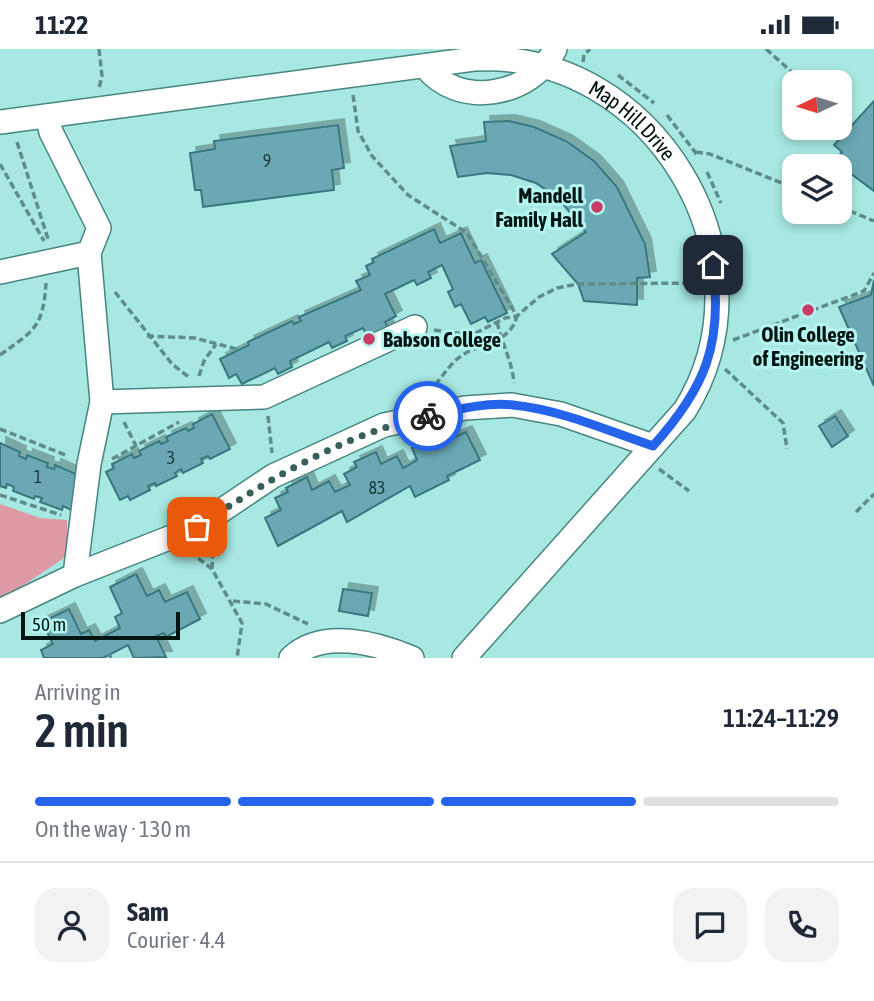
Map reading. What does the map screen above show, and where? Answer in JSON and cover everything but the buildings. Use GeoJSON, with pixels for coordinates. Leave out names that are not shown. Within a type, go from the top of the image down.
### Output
{"type":"FeatureCollection","features":[{"type":"Feature","properties":{"kind":"street","name":"Map Hill Drive"},"geometry":{"type":"LineString","coordinates":[[8,129],[47,116],[488,58],[551,57],[575,76],[611,97],[650,129],[669,151],[702,213],[715,283],[715,315],[704,374],[685,410],[464,658]]}},
{"type":"Feature","properties":{"kind":"street"},"geometry":{"type":"LineString","coordinates":[[425,66],[447,86],[484,93],[509,89],[551,57]]}},
{"type":"Feature","properties":{"kind":"street"},"geometry":{"type":"LineString","coordinates":[[47,116],[51,132],[99,228],[97,239],[89,253],[102,402],[89,464],[75,575]]}},
{"type":"Feature","properties":{"kind":"street"},"geometry":{"type":"LineString","coordinates":[[0,272],[89,253]]}},
{"type":"Feature","properties":{"kind":"street"},"geometry":{"type":"LineString","coordinates":[[102,402],[264,397],[415,327]]}},
{"type":"Feature","properties":{"kind":"street"},"geometry":{"type":"LineString","coordinates":[[0,611],[75,575],[197,527],[273,476],[384,425],[465,408],[512,405],[561,414],[647,453]]}},
{"type":"Feature","properties":{"kind":"street"},"geometry":{"type":"LineString","coordinates":[[291,658],[298,651],[336,641],[365,642],[412,658]]}},
{"type":"Feature","properties":{"kind":"path"},"geometry":{"type":"LineString","coordinates":[[584,61],[584,55],[590,49]]}},
{"type":"Feature","properties":{"kind":"path"},"geometry":{"type":"LineString","coordinates":[[766,49],[790,70]]}},
{"type":"Feature","properties":{"kind":"path"},"geometry":{"type":"LineString","coordinates":[[353,90],[358,131],[372,156],[408,195],[467,233],[517,316],[515,324],[501,340],[472,349],[458,358],[421,398]]}},
{"type":"Feature","properties":{"kind":"path"},"geometry":{"type":"LineString","coordinates":[[8,129],[55,260]]}},
{"type":"Feature","properties":{"kind":"path"},"geometry":{"type":"LineString","coordinates":[[696,152],[710,153],[782,183]]}},
{"type":"Feature","properties":{"kind":"path"},"geometry":{"type":"LineString","coordinates":[[0,164],[55,260]]}},
{"type":"Feature","properties":{"kind":"path"},"geometry":{"type":"LineString","coordinates":[[852,212],[874,221]]}},
{"type":"Feature","properties":{"kind":"path"},"geometry":{"type":"LineString","coordinates":[[733,340],[864,291],[874,273]]}},
{"type":"Feature","properties":{"kind":"path"},"geometry":{"type":"LineString","coordinates":[[415,327],[472,335],[497,322],[517,316],[548,293],[578,284],[715,283]]}},
{"type":"Feature","properties":{"kind":"path"},"geometry":{"type":"LineString","coordinates":[[497,322],[501,340],[512,360],[512,405]]}},
{"type":"Feature","properties":{"kind":"path"},"geometry":{"type":"LineString","coordinates":[[147,336],[195,338],[240,350]]}},
{"type":"Feature","properties":{"kind":"path"},"geometry":{"type":"LineString","coordinates":[[197,384],[204,361],[216,344]]}},
{"type":"Feature","properties":{"kind":"path"},"geometry":{"type":"LineString","coordinates":[[725,370],[783,423],[787,449]]}},
{"type":"Feature","properties":{"kind":"path"},"geometry":{"type":"LineString","coordinates":[[264,397],[271,431],[273,476]]}},
{"type":"Feature","properties":{"kind":"path"},"geometry":{"type":"LineString","coordinates":[[0,429],[89,464]]}},
{"type":"Feature","properties":{"kind":"path"},"geometry":{"type":"LineString","coordinates":[[647,453],[688,491]]}},
{"type":"Feature","properties":{"kind":"path"},"geometry":{"type":"LineString","coordinates":[[856,512],[874,494]]}},
{"type":"Feature","properties":{"kind":"path"},"geometry":{"type":"LineString","coordinates":[[0,495],[50,513],[83,516]]}},
{"type":"Feature","properties":{"kind":"path"},"geometry":{"type":"LineString","coordinates":[[159,540],[188,551],[212,569],[242,623],[237,658]]}},
{"type":"Feature","properties":{"kind":"path"},"geometry":{"type":"LineString","coordinates":[[232,601],[266,604],[298,618],[336,641]]}},
{"type":"Feature","properties":{"kind":"shaded area"},"geometry":{"type":"Polygon","coordinates":[[[0,504],[40,518],[67,520],[67,556],[0,601],[0,504]]]}},
{"type":"Feature","properties":{"kind":"way so far"},"geometry":{"type":"LineString","coordinates":[[197,527],[273,476],[384,425],[428,416]]}},
{"type":"Feature","properties":{"kind":"place","name":"Mandell Family Hall"},"geometry":{"type":"Point","coordinates":[597,207]}},
{"type":"Feature","properties":{"kind":"place","name":"Olin College of Engineering"},"geometry":{"type":"Point","coordinates":[808,310]}},
{"type":"Feature","properties":{"kind":"place","name":"Babson College"},"geometry":{"type":"Point","coordinates":[369,339]}},
{"type":"Feature","properties":{"kind":"route"},"geometry":{"type":"LineString","coordinates":[[428,416],[465,408],[512,405],[561,414],[653,446],[685,410],[704,374],[715,315],[713,265]]}}]}
